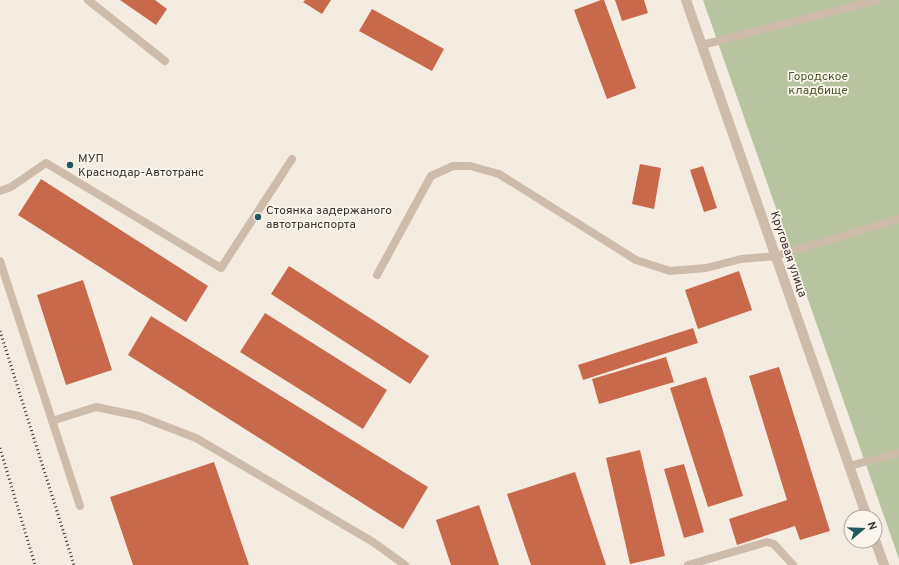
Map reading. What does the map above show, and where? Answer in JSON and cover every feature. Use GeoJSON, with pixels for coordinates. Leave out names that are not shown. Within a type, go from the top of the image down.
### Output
{"type":"FeatureCollection","features":[{"type":"Feature","properties":{"kind":"street","name":"Круговая улица"},"geometry":{"type":"LineString","coordinates":[[686,0],[864,509]]}},
{"type":"Feature","properties":{"kind":"street"},"geometry":{"type":"LineString","coordinates":[[878,549],[884,565]]}},
{"type":"Feature","properties":{"kind":"lane"},"geometry":{"type":"LineString","coordinates":[[88,0],[165,61]]}},
{"type":"Feature","properties":{"kind":"lane"},"geometry":{"type":"LineString","coordinates":[[702,45],[878,0]]}},
{"type":"Feature","properties":{"kind":"lane"},"geometry":{"type":"LineString","coordinates":[[0,191],[12,187],[46,163],[221,268],[292,159]]}},
{"type":"Feature","properties":{"kind":"lane"},"geometry":{"type":"LineString","coordinates":[[377,275],[431,176],[453,166],[470,166],[499,174],[636,260],[670,271],[706,268],[741,259],[776,256],[899,219]]}},
{"type":"Feature","properties":{"kind":"lane"},"geometry":{"type":"LineString","coordinates":[[0,261],[80,506]]}},
{"type":"Feature","properties":{"kind":"lane"},"geometry":{"type":"LineString","coordinates":[[52,421],[96,407],[139,416],[196,438],[373,542],[404,565]]}},
{"type":"Feature","properties":{"kind":"lane"},"geometry":{"type":"LineString","coordinates":[[849,466],[899,453]]}},
{"type":"Feature","properties":{"kind":"lane"},"geometry":{"type":"LineString","coordinates":[[688,565],[767,542],[774,544],[793,565]]}},
{"type":"Feature","properties":{"kind":"green space","name":"Городское кладбище"},"geometry":{"type":"Polygon","coordinates":[[[703,0],[899,0],[899,559],[883,513],[883,509],[881,509],[703,0]]]}},
{"type":"Feature","properties":{"kind":"building"},"geometry":{"type":"Polygon","coordinates":[[[120,0],[155,0],[167,9],[156,25],[120,0]]]}},
{"type":"Feature","properties":{"kind":"building"},"geometry":{"type":"Polygon","coordinates":[[[305,0],[331,0],[322,14],[303,2],[305,0]]]}},
{"type":"Feature","properties":{"kind":"building"},"geometry":{"type":"Polygon","coordinates":[[[604,0],[636,88],[607,99],[574,10],[604,0]]]}},
{"type":"Feature","properties":{"kind":"building"},"geometry":{"type":"Polygon","coordinates":[[[615,0],[644,0],[648,13],[622,21],[615,0]]]}},
{"type":"Feature","properties":{"kind":"building"},"geometry":{"type":"Polygon","coordinates":[[[372,9],[444,49],[432,71],[359,31],[372,9]]]}},
{"type":"Feature","properties":{"kind":"building"},"geometry":{"type":"Polygon","coordinates":[[[640,164],[661,168],[654,209],[632,204],[640,164]]]}},
{"type":"Feature","properties":{"kind":"building"},"geometry":{"type":"Polygon","coordinates":[[[703,166],[717,208],[704,212],[690,170],[703,166]]]}},
{"type":"Feature","properties":{"kind":"building"},"geometry":{"type":"Polygon","coordinates":[[[41,179],[208,286],[186,322],[18,215],[41,179]]]}},
{"type":"Feature","properties":{"kind":"building"},"geometry":{"type":"Polygon","coordinates":[[[289,266],[429,356],[410,384],[271,294],[289,266]]]}},
{"type":"Feature","properties":{"kind":"building"},"geometry":{"type":"Polygon","coordinates":[[[739,271],[752,310],[698,329],[685,290],[739,271]]]}},
{"type":"Feature","properties":{"kind":"building"},"geometry":{"type":"Polygon","coordinates":[[[83,280],[112,370],[66,385],[37,295],[83,280]]]}},
{"type":"Feature","properties":{"kind":"building"},"geometry":{"type":"Polygon","coordinates":[[[265,313],[387,390],[363,429],[240,352],[265,313]]]}},
{"type":"Feature","properties":{"kind":"building"},"geometry":{"type":"Polygon","coordinates":[[[151,316],[428,487],[403,529],[128,355],[151,316]]]}},
{"type":"Feature","properties":{"kind":"building"},"geometry":{"type":"Polygon","coordinates":[[[693,328],[698,343],[583,380],[578,365],[693,328]]]}},
{"type":"Feature","properties":{"kind":"building"},"geometry":{"type":"Polygon","coordinates":[[[666,357],[674,382],[599,404],[592,379],[666,357]]]}},
{"type":"Feature","properties":{"kind":"building"},"geometry":{"type":"Polygon","coordinates":[[[779,367],[830,531],[800,540],[795,526],[737,545],[729,519],[787,500],[749,376],[779,367]]]}},
{"type":"Feature","properties":{"kind":"building"},"geometry":{"type":"Polygon","coordinates":[[[706,377],[743,496],[708,507],[670,388],[706,377]]]}},
{"type":"Feature","properties":{"kind":"building"},"geometry":{"type":"Polygon","coordinates":[[[640,450],[665,556],[630,564],[606,458],[640,450]]]}},
{"type":"Feature","properties":{"kind":"building"},"geometry":{"type":"Polygon","coordinates":[[[214,462],[249,565],[133,565],[110,497],[214,462]]]}},
{"type":"Feature","properties":{"kind":"building"},"geometry":{"type":"Polygon","coordinates":[[[684,464],[704,532],[684,538],[664,469],[684,464]]]}},
{"type":"Feature","properties":{"kind":"building"},"geometry":{"type":"Polygon","coordinates":[[[575,472],[606,565],[531,565],[507,494],[575,472]]]}},
{"type":"Feature","properties":{"kind":"building"},"geometry":{"type":"Polygon","coordinates":[[[479,505],[499,565],[451,565],[436,520],[479,505]]]}},
{"type":"Feature","properties":{"kind":"railway"},"geometry":{"type":"LineString","coordinates":[[0,331],[74,565]]}},
{"type":"Feature","properties":{"kind":"railway"},"geometry":{"type":"LineString","coordinates":[[0,448],[35,565]]}},
{"type":"Feature","properties":{"kind":"place","name":"МУП Краснодар-Автотранс"},"geometry":{"type":"Point","coordinates":[70,165]}},
{"type":"Feature","properties":{"kind":"place","name":"Стоянка задержаного автотранспорта"},"geometry":{"type":"Point","coordinates":[258,217]}}]}
